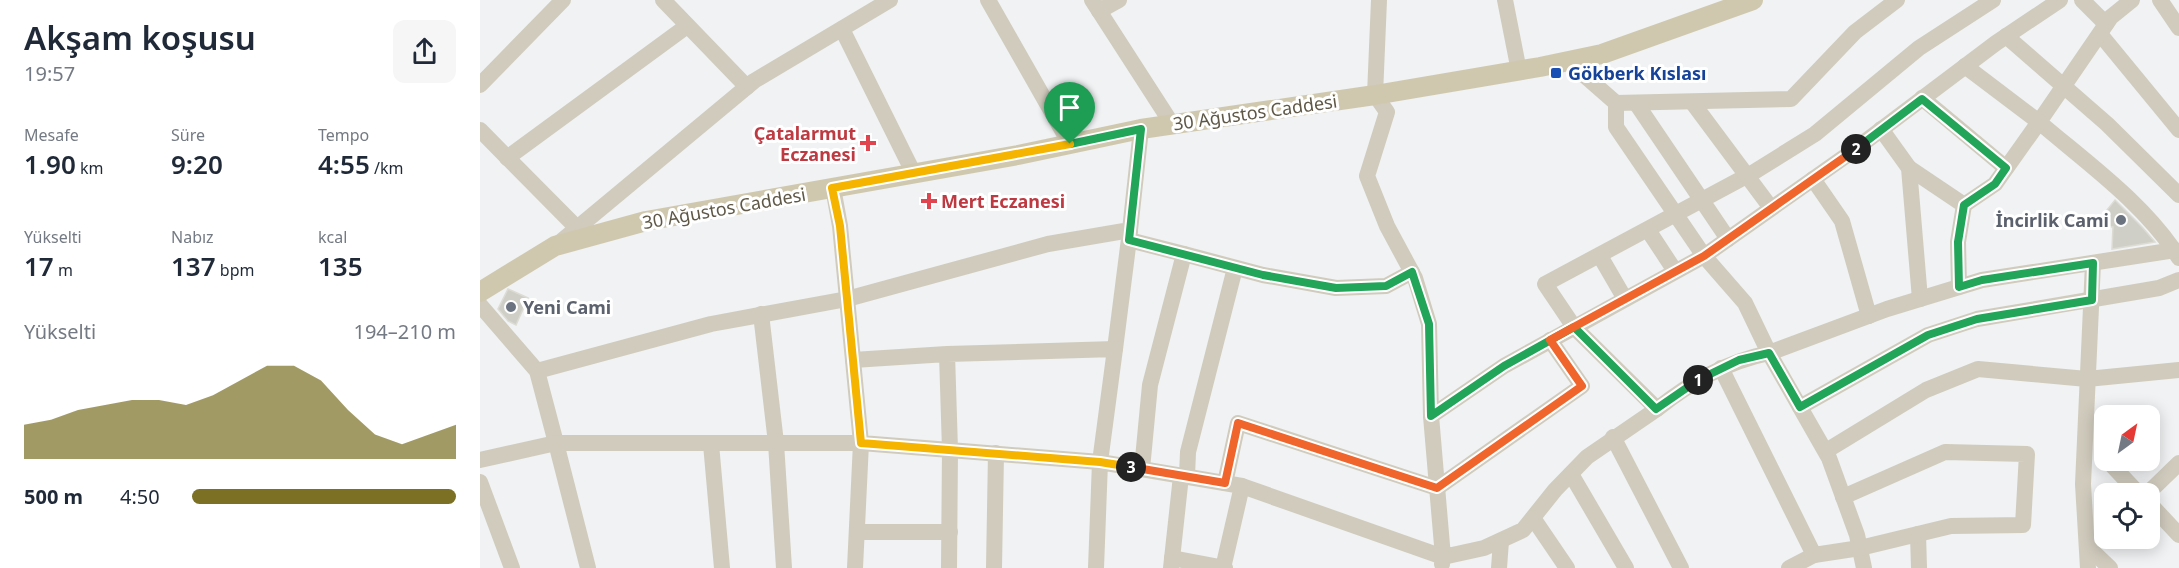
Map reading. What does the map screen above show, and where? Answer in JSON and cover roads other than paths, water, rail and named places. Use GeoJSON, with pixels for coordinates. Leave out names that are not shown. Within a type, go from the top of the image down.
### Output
{"type":"FeatureCollection","features":[{"type":"Feature","properties":{"kind":"main road","name":"30 Ağustos Caddesi"},"geometry":{"type":"LineString","coordinates":[[480,292],[555,246],[646,221],[914,174],[1141,129],[1375,95],[1568,62],[1602,54],[1753,0]]}},
{"type":"Feature","properties":{"kind":"street"},"geometry":{"type":"LineString","coordinates":[[480,85],[563,0]]}},
{"type":"Feature","properties":{"kind":"street"},"geometry":{"type":"LineString","coordinates":[[663,0],[747,87]]}},
{"type":"Feature","properties":{"kind":"street"},"geometry":{"type":"LineString","coordinates":[[555,246],[747,87],[890,0]]}},
{"type":"Feature","properties":{"kind":"street"},"geometry":{"type":"LineString","coordinates":[[988,0],[1070,144]]}},
{"type":"Feature","properties":{"kind":"street"},"geometry":{"type":"LineString","coordinates":[[1119,0],[1095,5],[1172,124]]}},
{"type":"Feature","properties":{"kind":"street"},"geometry":{"type":"LineString","coordinates":[[1378,0],[1375,95],[1386,112],[1367,176],[1387,226],[1412,272],[1429,324],[1431,416],[1443,562]]}},
{"type":"Feature","properties":{"kind":"street"},"geometry":{"type":"LineString","coordinates":[[1505,0],[1519,71]]}},
{"type":"Feature","properties":{"kind":"street"},"geometry":{"type":"LineString","coordinates":[[1568,62],[1616,103],[1791,99],[1855,32],[1897,0]]}},
{"type":"Feature","properties":{"kind":"street"},"geometry":{"type":"LineString","coordinates":[[1656,409],[1574,327],[1545,285],[1748,176],[1815,134],[1919,48],[1993,0]]}},
{"type":"Feature","properties":{"kind":"street"},"geometry":{"type":"LineString","coordinates":[[1431,416],[1504,366],[1704,256],[1813,179],[2006,36],[2060,0]]}},
{"type":"Feature","properties":{"kind":"street"},"geometry":{"type":"LineString","coordinates":[[2082,0],[2179,130]]}},
{"type":"Feature","properties":{"kind":"street"},"geometry":{"type":"LineString","coordinates":[[1959,287],[1958,242],[1964,205],[1995,184],[2103,29],[2132,0]]}},
{"type":"Feature","properties":{"kind":"street"},"geometry":{"type":"LineString","coordinates":[[2160,0],[2179,28]]}},
{"type":"Feature","properties":{"kind":"street"},"geometry":{"type":"LineString","coordinates":[[507,158],[687,26]]}},
{"type":"Feature","properties":{"kind":"street"},"geometry":{"type":"LineString","coordinates":[[842,29],[914,174]]}},
{"type":"Feature","properties":{"kind":"street"},"geometry":{"type":"LineString","coordinates":[[2006,36],[2064,86],[2179,195]]}},
{"type":"Feature","properties":{"kind":"street"},"geometry":{"type":"LineString","coordinates":[[480,459],[556,443],[861,443],[1100,462],[1234,484],[1443,562],[1484,548],[1523,530],[1570,474],[1613,437],[1686,386],[1739,360],[1769,353],[1920,298],[1982,280],[2093,263],[2177,254],[2167,238],[2120,192],[2040,122],[1965,66]]}},
{"type":"Feature","properties":{"kind":"street"},"geometry":{"type":"LineString","coordinates":[[1922,99],[2006,168]]}},
{"type":"Feature","properties":{"kind":"street"},"geometry":{"type":"LineString","coordinates":[[1692,102],[1771,208]]}},
{"type":"Feature","properties":{"kind":"street"},"geometry":{"type":"LineString","coordinates":[[1616,103],[1616,127],[1704,256],[1745,303],[1769,353],[1826,452],[1860,548],[1864,568]]}},
{"type":"Feature","properties":{"kind":"street"},"geometry":{"type":"LineString","coordinates":[[1636,103],[1728,239]]}},
{"type":"Feature","properties":{"kind":"street"},"geometry":{"type":"LineString","coordinates":[[1096,568],[1100,462],[1141,129]]}},
{"type":"Feature","properties":{"kind":"street"},"geometry":{"type":"LineString","coordinates":[[1881,129],[1909,168],[1964,205]]}},
{"type":"Feature","properties":{"kind":"street"},"geometry":{"type":"LineString","coordinates":[[480,130],[577,228]]}},
{"type":"Feature","properties":{"kind":"street"},"geometry":{"type":"LineString","coordinates":[[1909,168],[1920,298]]}},
{"type":"Feature","properties":{"kind":"street"},"geometry":{"type":"LineString","coordinates":[[1813,179],[1842,221],[1869,316]]}},
{"type":"Feature","properties":{"kind":"street"},"geometry":{"type":"LineString","coordinates":[[832,188],[840,226],[861,443],[855,568]]}},
{"type":"Feature","properties":{"kind":"street"},"geometry":{"type":"LineString","coordinates":[[1648,230],[1675,271]]}},
{"type":"Feature","properties":{"kind":"street"},"geometry":{"type":"LineString","coordinates":[[537,371],[638,342],[762,314],[847,298],[1048,244],[1129,235],[1235,268],[1336,288],[1386,286],[1412,272]]}},
{"type":"Feature","properties":{"kind":"street"},"geometry":{"type":"LineString","coordinates":[[1142,469],[1150,385],[1184,254]]}},
{"type":"Feature","properties":{"kind":"street"},"geometry":{"type":"LineString","coordinates":[[1600,256],[1625,299]]}},
{"type":"Feature","properties":{"kind":"street"},"geometry":{"type":"LineString","coordinates":[[2088,568],[2083,484],[2093,263]]}},
{"type":"Feature","properties":{"kind":"street"},"geometry":{"type":"LineString","coordinates":[[1235,268],[1188,452],[1172,563],[1224,568],[1234,484],[1238,423],[1437,488]]}},
{"type":"Feature","properties":{"kind":"street"},"geometry":{"type":"LineString","coordinates":[[1800,407],[1928,335],[1977,319],[2159,288],[2179,280]]}},
{"type":"Feature","properties":{"kind":"street"},"geometry":{"type":"LineString","coordinates":[[480,306],[537,371],[588,568]]}},
{"type":"Feature","properties":{"kind":"street"},"geometry":{"type":"LineString","coordinates":[[762,314],[776,443],[784,568]]}},
{"type":"Feature","properties":{"kind":"street"},"geometry":{"type":"LineString","coordinates":[[1437,488],[1582,386],[1550,340]]}},
{"type":"Feature","properties":{"kind":"street"},"geometry":{"type":"LineString","coordinates":[[853,360],[948,354],[1115,349]]}},
{"type":"Feature","properties":{"kind":"street"},"geometry":{"type":"LineString","coordinates":[[948,354],[950,568]]}},
{"type":"Feature","properties":{"kind":"street"},"geometry":{"type":"LineString","coordinates":[[1721,368],[1814,555]]}},
{"type":"Feature","properties":{"kind":"street"},"geometry":{"type":"LineString","coordinates":[[1826,452],[1926,390],[1978,369],[2087,379],[2179,370]]}},
{"type":"Feature","properties":{"kind":"street"},"geometry":{"type":"LineString","coordinates":[[1613,437],[1681,568]]}},
{"type":"Feature","properties":{"kind":"street"},"geometry":{"type":"LineString","coordinates":[[2085,438],[2094,447]]}},
{"type":"Feature","properties":{"kind":"street"},"geometry":{"type":"LineString","coordinates":[[711,444],[722,568]]}},
{"type":"Feature","properties":{"kind":"street"},"geometry":{"type":"LineString","coordinates":[[1789,568],[1814,555],[1860,548],[1951,526],[2023,525],[2027,454],[1945,452],[1843,497]]}},
{"type":"Feature","properties":{"kind":"street"},"geometry":{"type":"LineString","coordinates":[[994,568],[996,453]]}},
{"type":"Feature","properties":{"kind":"street"},"geometry":{"type":"LineString","coordinates":[[2158,483],[2179,463]]}},
{"type":"Feature","properties":{"kind":"street"},"geometry":{"type":"LineString","coordinates":[[2117,471],[2129,483]]}},
{"type":"Feature","properties":{"kind":"street"},"geometry":{"type":"LineString","coordinates":[[1570,474],[1626,568]]}},
{"type":"Feature","properties":{"kind":"street"},"geometry":{"type":"LineString","coordinates":[[480,482],[512,568]]}},
{"type":"Feature","properties":{"kind":"street"},"geometry":{"type":"LineString","coordinates":[[2160,515],[2179,535]]}},
{"type":"Feature","properties":{"kind":"street"},"geometry":{"type":"LineString","coordinates":[[1533,518],[1567,568]]}},
{"type":"Feature","properties":{"kind":"street"},"geometry":{"type":"LineString","coordinates":[[858,532],[951,532]]}},
{"type":"Feature","properties":{"kind":"street"},"geometry":{"type":"LineString","coordinates":[[1918,534],[1919,568]]}},
{"type":"Feature","properties":{"kind":"street"},"geometry":{"type":"LineString","coordinates":[[1499,568],[1501,541]]}},
{"type":"Feature","properties":{"kind":"street"},"geometry":{"type":"LineString","coordinates":[[2087,546],[2110,568]]}},
{"type":"Feature","properties":{"kind":"place","name":"Gökberk Kıslası"},"geometry":{"type":"Point","coordinates":[1556,73]}},
{"type":"Feature","properties":{"kind":"place","name":"Çatalarmut Eczanesi"},"geometry":{"type":"Point","coordinates":[868,143]}},
{"type":"Feature","properties":{"kind":"place","name":"Mert Eczanesi"},"geometry":{"type":"Point","coordinates":[929,201]}},
{"type":"Feature","properties":{"kind":"place","name":"İncirlik Cami"},"geometry":{"type":"Point","coordinates":[2121,220]}},
{"type":"Feature","properties":{"kind":"place","name":"Yeni Cami"},"geometry":{"type":"Point","coordinates":[511,307]}}]}
